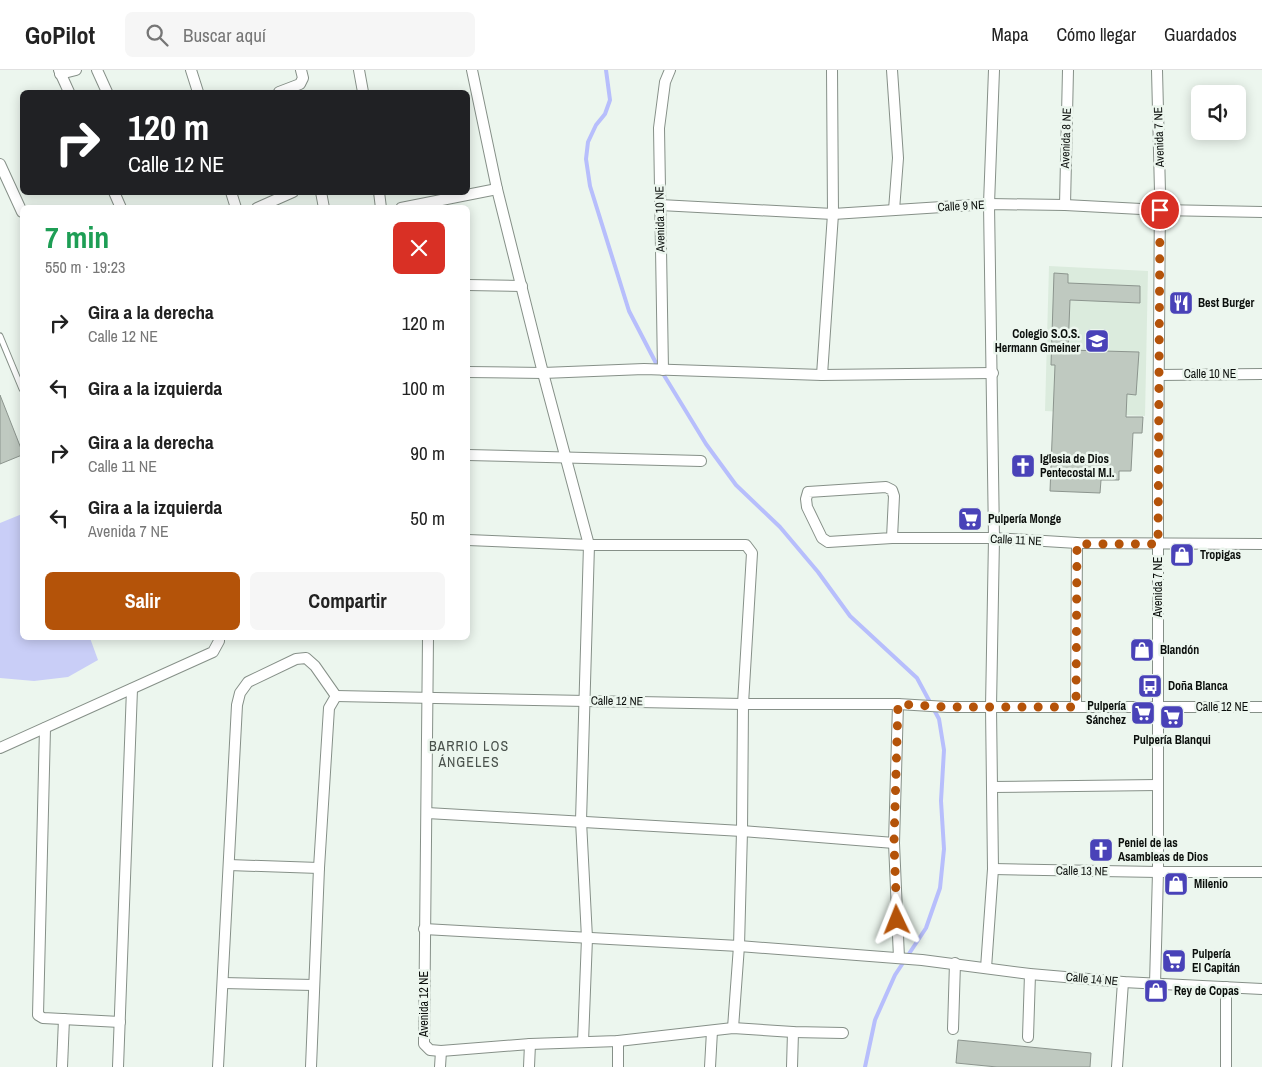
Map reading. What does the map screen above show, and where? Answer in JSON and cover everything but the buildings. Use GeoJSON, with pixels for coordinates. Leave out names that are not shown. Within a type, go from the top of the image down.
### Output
{"type":"FeatureCollection","features":[{"type":"Feature","properties":{"kind":"street"},"geometry":{"type":"LineString","coordinates":[[68,90],[59,72],[76,70]]}},
{"type":"Feature","properties":{"kind":"street"},"geometry":{"type":"LineString","coordinates":[[97,70],[106,90]]}},
{"type":"Feature","properties":{"kind":"street"},"geometry":{"type":"LineString","coordinates":[[191,70],[197,90]]}},
{"type":"Feature","properties":{"kind":"street"},"geometry":{"type":"LineString","coordinates":[[284,90],[300,84],[304,78],[301,70]]}},
{"type":"Feature","properties":{"kind":"street"},"geometry":{"type":"LineString","coordinates":[[359,70],[363,90]]}},
{"type":"Feature","properties":{"kind":"street"},"geometry":{"type":"LineString","coordinates":[[472,70],[497,189],[589,545],[581,821],[587,938],[583,1042]]}},
{"type":"Feature","properties":{"kind":"street","name":"Avenida 10 NE"},"geometry":{"type":"LineString","coordinates":[[663,370],[659,128],[665,82],[670,70]]}},
{"type":"Feature","properties":{"kind":"street"},"geometry":{"type":"LineString","coordinates":[[822,375],[833,214],[832,70]]}},
{"type":"Feature","properties":{"kind":"street"},"geometry":{"type":"LineString","coordinates":[[892,70],[898,158],[894,210]]}},
{"type":"Feature","properties":{"kind":"street"},"geometry":{"type":"LineString","coordinates":[[986,968],[993,869],[991,707],[994,538],[989,204],[994,70]]}},
{"type":"Feature","properties":{"kind":"street","name":"Avenida 8 NE"},"geometry":{"type":"LineString","coordinates":[[1064,205],[1068,70]]}},
{"type":"Feature","properties":{"kind":"street","name":"Avenida 7 NE"},"geometry":{"type":"LineString","coordinates":[[1155,984],[1158,872],[1160,210],[1157,70]]}},
{"type":"Feature","properties":{"kind":"street"},"geometry":{"type":"LineString","coordinates":[[0,164],[20,208]]}},
{"type":"Feature","properties":{"kind":"street"},"geometry":{"type":"LineString","coordinates":[[470,194],[497,189]]}},
{"type":"Feature","properties":{"kind":"street"},"geometry":{"type":"LineString","coordinates":[[265,205],[286,195]]}},
{"type":"Feature","properties":{"kind":"street"},"geometry":{"type":"LineString","coordinates":[[416,205],[467,195]]}},
{"type":"Feature","properties":{"kind":"street","name":"Calle 9 NE"},"geometry":{"type":"LineString","coordinates":[[660,206],[833,214],[989,204],[1262,212]]}},
{"type":"Feature","properties":{"kind":"street"},"geometry":{"type":"LineString","coordinates":[[470,285],[522,286]]}},
{"type":"Feature","properties":{"kind":"street"},"geometry":{"type":"LineString","coordinates":[[470,372],[676,370],[822,375],[993,374]]}},
{"type":"Feature","properties":{"kind":"street","name":"Calle 10 NE"},"geometry":{"type":"LineString","coordinates":[[1159,375],[1262,374]]}},
{"type":"Feature","properties":{"kind":"street"},"geometry":{"type":"LineString","coordinates":[[470,455],[701,460]]}},
{"type":"Feature","properties":{"kind":"street","name":"Calle 11 NE"},"geometry":{"type":"LineString","coordinates":[[892,538],[894,496],[892,490],[886,487],[808,492],[806,499],[807,507],[822,538],[828,542],[892,538],[994,538],[1077,544],[1262,544]]}},
{"type":"Feature","properties":{"kind":"street"},"geometry":{"type":"LineString","coordinates":[[470,540],[589,545],[746,545],[750,548],[752,553],[743,704],[740,946],[733,1028]]}},
{"type":"Feature","properties":{"kind":"street"},"geometry":{"type":"LineString","coordinates":[[1076,707],[1077,544]]}},
{"type":"Feature","properties":{"kind":"street"},"geometry":{"type":"LineString","coordinates":[[0,748],[213,652],[220,640]]}},
{"type":"Feature","properties":{"kind":"street"},"geometry":{"type":"LineString","coordinates":[[424,929],[428,640]]}},
{"type":"Feature","properties":{"kind":"street"},"geometry":{"type":"LineString","coordinates":[[218,1067],[237,705],[240,693],[248,682],[296,659],[306,658],[315,666],[336,696],[329,708],[319,868],[311,1067]]}},
{"type":"Feature","properties":{"kind":"street"},"geometry":{"type":"LineString","coordinates":[[118,1067],[132,688]]}},
{"type":"Feature","properties":{"kind":"street","name":"Calle 12 NE"},"geometry":{"type":"LineString","coordinates":[[336,696],[743,704],[898,704],[947,707],[1262,707]]}},
{"type":"Feature","properties":{"kind":"street"},"geometry":{"type":"LineString","coordinates":[[898,704],[894,843],[901,959]]}},
{"type":"Feature","properties":{"kind":"street"},"geometry":{"type":"LineString","coordinates":[[45,728],[38,1015],[43,1018],[120,1022]]}},
{"type":"Feature","properties":{"kind":"street"},"geometry":{"type":"LineString","coordinates":[[992,787],[1157,784]]}},
{"type":"Feature","properties":{"kind":"street"},"geometry":{"type":"LineString","coordinates":[[427,813],[742,831],[894,843]]}},
{"type":"Feature","properties":{"kind":"street"},"geometry":{"type":"LineString","coordinates":[[229,865],[319,868]]}},
{"type":"Feature","properties":{"kind":"street","name":"Calle 13 NE"},"geometry":{"type":"LineString","coordinates":[[993,869],[1262,872]]}},
{"type":"Feature","properties":{"kind":"street","name":"Calle 14 NE"},"geometry":{"type":"LineString","coordinates":[[424,929],[740,946],[922,960],[1030,974],[1123,982],[1262,989]]}},
{"type":"Feature","properties":{"kind":"street","name":"Avenida 12 NE"},"geometry":{"type":"LineString","coordinates":[[424,929],[424,1044],[430,1050],[441,1051],[440,1067]]}},
{"type":"Feature","properties":{"kind":"street"},"geometry":{"type":"LineString","coordinates":[[953,1029],[955,964]]}},
{"type":"Feature","properties":{"kind":"street"},"geometry":{"type":"LineString","coordinates":[[1028,1037],[1030,974]]}},
{"type":"Feature","properties":{"kind":"street"},"geometry":{"type":"LineString","coordinates":[[1117,1067],[1123,982]]}},
{"type":"Feature","properties":{"kind":"street"},"geometry":{"type":"LineString","coordinates":[[223,983],[314,985]]}},
{"type":"Feature","properties":{"kind":"street"},"geometry":{"type":"LineString","coordinates":[[1226,987],[1226,1067]]}},
{"type":"Feature","properties":{"kind":"street"},"geometry":{"type":"LineString","coordinates":[[62,1067],[64,1019]]}},
{"type":"Feature","properties":{"kind":"street"},"geometry":{"type":"LineString","coordinates":[[441,1051],[530,1044],[618,1041],[733,1028],[844,1033]]}},
{"type":"Feature","properties":{"kind":"street"},"geometry":{"type":"LineString","coordinates":[[710,1067],[712,1031]]}},
{"type":"Feature","properties":{"kind":"street"},"geometry":{"type":"LineString","coordinates":[[792,1067],[793,1032]]}},
{"type":"Feature","properties":{"kind":"street"},"geometry":{"type":"LineString","coordinates":[[618,1041],[618,1067]]}},
{"type":"Feature","properties":{"kind":"street"},"geometry":{"type":"LineString","coordinates":[[529,1067],[530,1044]]}},
{"type":"Feature","properties":{"kind":"lane"},"geometry":{"type":"LineString","coordinates":[[0,336],[20,384]]}},
{"type":"Feature","properties":{"kind":"shaded area","name":"Colegio S.O.S. Hermann Gmeiner"},"geometry":{"type":"Polygon","coordinates":[[[1049,266],[1148,271],[1145,416],[1045,411],[1049,266]]]}},
{"type":"Feature","properties":{"kind":"shaded area"},"geometry":{"type":"Polygon","coordinates":[[[20,515],[20,640],[91,640],[98,660],[68,677],[34,681],[0,678],[0,523],[20,515]]]}},
{"type":"Feature","properties":{"kind":"waterway"},"geometry":{"type":"LineString","coordinates":[[606,70],[610,100],[605,114],[596,125],[588,142],[586,159],[590,186],[629,311],[658,367]]}},
{"type":"Feature","properties":{"kind":"waterway"},"geometry":{"type":"LineString","coordinates":[[662,372],[706,444],[736,485],[780,527],[818,572],[850,616],[917,678],[939,719],[944,750],[941,801],[944,849],[940,888],[926,928],[895,975],[875,1020],[865,1067]]}},
{"type":"Feature","properties":{"kind":"place","name":"Best Burger"},"geometry":{"type":"Point","coordinates":[1181,303]}},
{"type":"Feature","properties":{"kind":"place","name":"Colegio S.O.S. Hermann Gmeiner"},"geometry":{"type":"Point","coordinates":[1097,341]}},
{"type":"Feature","properties":{"kind":"place","name":"Iglesia de Dios Pentecostal M.I."},"geometry":{"type":"Point","coordinates":[1023,466]}},
{"type":"Feature","properties":{"kind":"place","name":"Pulpería Monge"},"geometry":{"type":"Point","coordinates":[970,519]}},
{"type":"Feature","properties":{"kind":"place","name":"Tropigas"},"geometry":{"type":"Point","coordinates":[1182,555]}},
{"type":"Feature","properties":{"kind":"place","name":"Blandón"},"geometry":{"type":"Point","coordinates":[1142,650]}},
{"type":"Feature","properties":{"kind":"place","name":"Doña Blanca"},"geometry":{"type":"Point","coordinates":[1150,686]}},
{"type":"Feature","properties":{"kind":"place","name":"Pulpería Sánchez"},"geometry":{"type":"Point","coordinates":[1143,713]}},
{"type":"Feature","properties":{"kind":"place","name":"Pulpería Blanqui"},"geometry":{"type":"Point","coordinates":[1172,717]}},
{"type":"Feature","properties":{"kind":"place","name":"Peniel de las Asambleas de Dios"},"geometry":{"type":"Point","coordinates":[1101,850]}},
{"type":"Feature","properties":{"kind":"place","name":"Milenio"},"geometry":{"type":"Point","coordinates":[1176,884]}},
{"type":"Feature","properties":{"kind":"place","name":"Pulpería El Capitán"},"geometry":{"type":"Point","coordinates":[1174,961]}},
{"type":"Feature","properties":{"kind":"place","name":"Rey de Copas"},"geometry":{"type":"Point","coordinates":[1156,991]}},
{"type":"Feature","properties":{"kind":"district","name":"BARRIO LOS ÁNGELES"},"geometry":{"type":"Point","coordinates":[469,754]}},
{"type":"Feature","properties":{"kind":"route"},"geometry":{"type":"LineString","coordinates":[[897,920],[894,843],[898,704],[947,707],[1076,707],[1077,544],[1158,544],[1160,210]]}}]}
